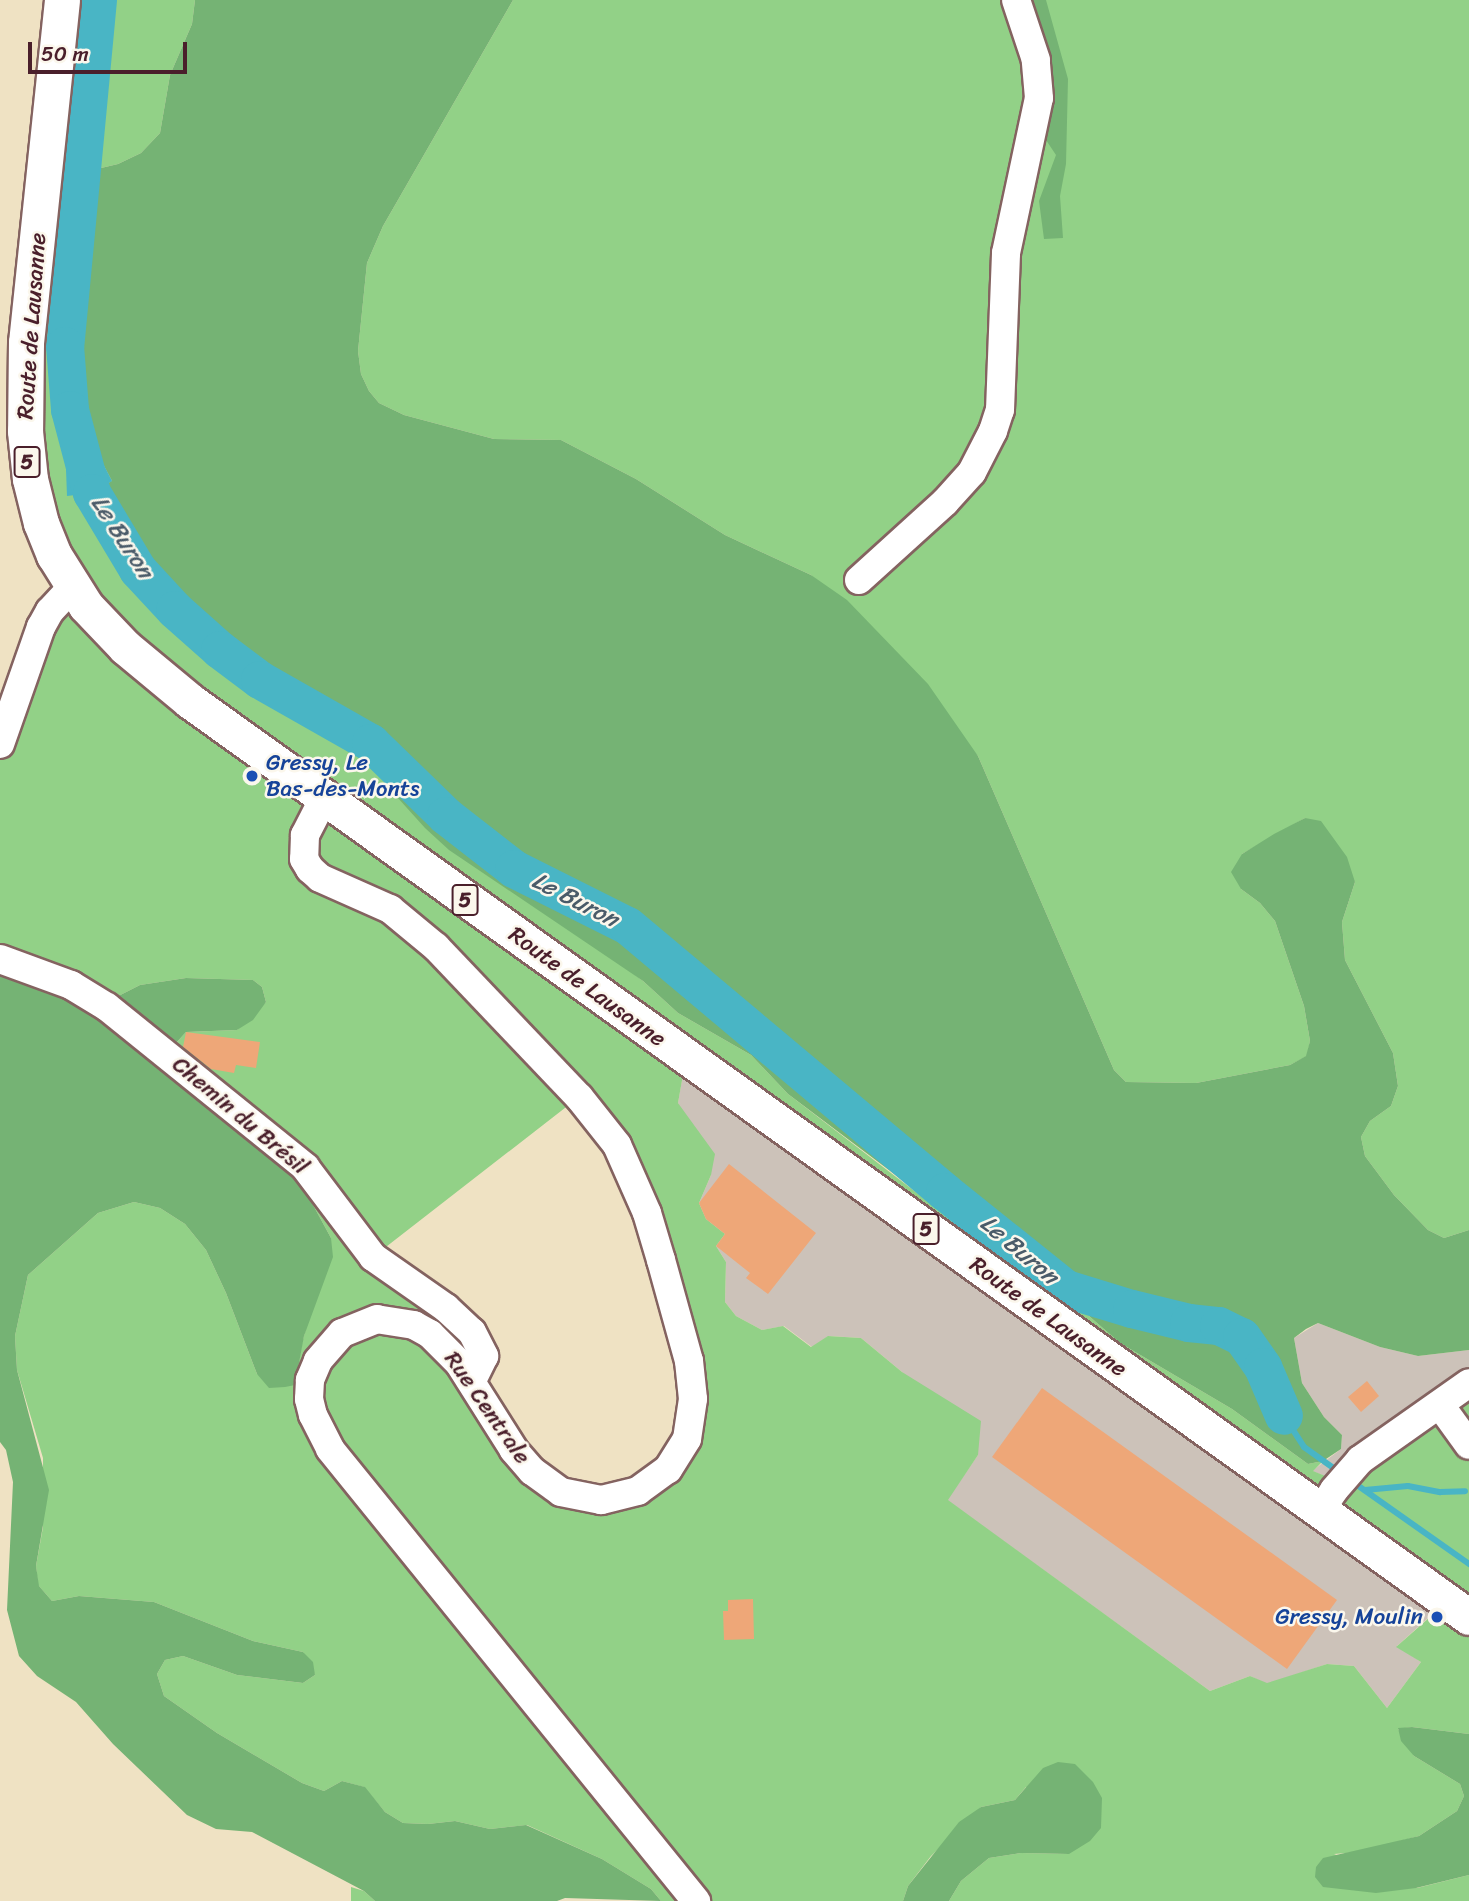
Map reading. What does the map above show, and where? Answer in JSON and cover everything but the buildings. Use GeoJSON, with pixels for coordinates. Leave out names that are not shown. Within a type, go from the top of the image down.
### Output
{"type":"FeatureCollection","features":[{"type":"Feature","properties":{"kind":"main road","name":"Route de Lausanne"},"geometry":{"type":"LineString","coordinates":[[62,0],[26,342],[24,420],[34,501],[54,555],[72,587],[103,625],[148,668],[324,798],[1327,1500],[1469,1617]]}},
{"type":"Feature","properties":{"kind":"street"},"geometry":{"type":"LineString","coordinates":[[859,580],[945,502],[972,472],[993,431],[1000,410],[1006,253],[1039,98],[1036,60],[1016,0]]}},
{"type":"Feature","properties":{"kind":"street"},"geometry":{"type":"LineString","coordinates":[[0,744],[41,627],[50,611],[72,587]]}},
{"type":"Feature","properties":{"kind":"street","name":"Rue Centrale"},"geometry":{"type":"LineString","coordinates":[[324,798],[305,835],[304,859],[310,869],[320,878],[390,909],[436,947],[579,1097],[617,1145],[647,1213],[675,1307],[691,1379],[692,1420],[679,1455],[654,1482],[619,1498],[579,1498],[550,1486],[532,1471],[514,1450],[472,1381],[430,1334],[396,1319],[377,1319],[342,1333],[329,1346],[310,1380],[309,1399],[319,1430],[330,1449],[696,1901]]}},
{"type":"Feature","properties":{"kind":"street","name":"Chemin du Brésil"},"geometry":{"type":"LineString","coordinates":[[0,959],[71,985],[107,1007],[305,1167],[373,1257],[446,1308],[472,1332],[484,1356],[472,1381]]}},
{"type":"Feature","properties":{"kind":"street"},"geometry":{"type":"LineString","coordinates":[[1327,1500],[1360,1460],[1469,1383]]}},
{"type":"Feature","properties":{"kind":"street"},"geometry":{"type":"LineString","coordinates":[[1440,1405],[1469,1445]]}},
{"type":"Feature","properties":{"kind":"shaded area"},"geometry":{"type":"Polygon","coordinates":[[[686,1057],[1447,1601],[1397,1646],[1421,1662],[1387,1708],[1354,1666],[1327,1664],[1267,1684],[1250,1676],[1210,1691],[947,1500],[978,1455],[902,1372],[861,1338],[829,1336],[812,1347],[784,1326],[762,1330],[736,1316],[725,1302],[726,1262],[716,1246],[725,1234],[706,1219],[699,1203],[711,1175],[678,1103],[686,1057]]]}},
{"type":"Feature","properties":{"kind":"shaded area"},"geometry":{"type":"Polygon","coordinates":[[[1318,1323],[1380,1347],[1418,1356],[1469,1350],[1469,1383],[1340,1482],[1312,1471],[1341,1449],[1342,1435],[1324,1417],[1302,1383],[1294,1338],[1318,1323]]]}},
{"type":"Feature","properties":{"kind":"green space"},"geometry":{"type":"Polygon","coordinates":[[[62,0],[195,0],[192,24],[170,75],[160,133],[141,153],[118,164],[80,173],[65,346],[76,442],[91,440],[112,481],[112,531],[138,570],[175,610],[220,650],[260,680],[371,743],[388,787],[643,981],[678,1013],[751,1055],[788,1094],[930,1203],[1030,1273],[1050,1282],[1120,1343],[1232,1409],[1308,1464],[1323,1461],[1313,1471],[1340,1482],[1469,1383],[1469,1734],[1412,1727],[1398,1729],[1414,1756],[1460,1784],[1464,1796],[1457,1811],[1419,1836],[1358,1852],[1334,1854],[1417,1888],[1469,1875],[1469,1901],[949,1901],[961,1881],[989,1858],[1021,1853],[1069,1854],[1026,1787],[1015,1800],[981,1807],[931,1856],[908,1886],[903,1901],[661,1901],[651,1889],[602,1859],[527,1825],[490,1829],[455,1821],[403,1823],[385,1812],[364,1787],[342,1781],[324,1791],[302,1783],[217,1733],[164,1696],[157,1674],[165,1660],[183,1656],[237,1675],[303,1683],[315,1675],[303,1652],[253,1641],[154,1602],[79,1596],[52,1601],[38,1585],[36,1566],[43,1527],[43,1458],[17,1370],[15,1336],[28,1275],[98,1213],[134,1202],[160,1208],[185,1224],[206,1250],[226,1293],[257,1374],[295,1385],[302,1343],[331,1238],[300,1181],[166,1054],[186,1032],[237,1030],[266,1002],[262,987],[253,980],[186,978],[140,985],[87,1012],[48,990],[0,975],[0,744],[60,598],[34,501],[62,0]],[[686,1058],[678,1103],[715,1154],[711,1175],[699,1203],[706,1219],[725,1234],[716,1246],[726,1262],[725,1302],[736,1316],[762,1330],[783,1326],[811,1347],[828,1336],[861,1338],[902,1372],[981,1421],[978,1455],[948,1500],[1210,1691],[1250,1676],[1267,1683],[1327,1664],[1354,1666],[1387,1708],[1421,1662],[1396,1647],[1447,1602],[686,1058]],[[579,1097],[373,1257],[484,1356],[480,1368],[532,1471],[619,1498],[687,1439],[661,1260],[579,1097]]]}},
{"type":"Feature","properties":{"kind":"green space"},"geometry":{"type":"Polygon","coordinates":[[[195,0],[513,0],[383,226],[367,263],[358,351],[361,374],[369,391],[379,403],[404,415],[494,439],[561,440],[636,479],[725,535],[811,575],[847,600],[928,684],[978,756],[1114,1070],[1126,1082],[1196,1083],[1290,1065],[1306,1056],[1310,1041],[1304,1006],[1275,921],[1260,903],[1241,889],[1231,872],[1242,854],[1274,834],[1305,818],[1321,821],[1347,857],[1355,882],[1342,922],[1345,960],[1393,1053],[1398,1086],[1391,1106],[1370,1121],[1361,1137],[1365,1156],[1394,1195],[1428,1230],[1444,1238],[1469,1230],[1469,1350],[1418,1356],[1380,1347],[1318,1323],[1306,1329],[1294,1338],[1302,1383],[1324,1417],[1342,1435],[1341,1449],[1323,1461],[1308,1464],[1232,1409],[1120,1343],[1050,1282],[1007,1259],[788,1094],[751,1055],[678,1013],[643,981],[449,850],[388,787],[371,743],[260,680],[220,650],[175,610],[138,570],[92,493],[112,481],[91,441],[76,442],[70,410],[65,346],[80,173],[118,164],[141,153],[160,133],[170,75],[192,24],[195,0]]]}},
{"type":"Feature","properties":{"kind":"green space"},"geometry":{"type":"Polygon","coordinates":[[[513,0],[1469,0],[1469,1230],[1444,1238],[1428,1230],[1394,1195],[1365,1156],[1361,1137],[1370,1121],[1391,1106],[1398,1086],[1393,1053],[1345,960],[1342,922],[1355,882],[1305,818],[1242,854],[1241,889],[1260,903],[1275,921],[1304,1006],[1310,1041],[1307,1056],[1290,1065],[1196,1083],[1126,1082],[1114,1070],[978,756],[811,575],[725,535],[636,479],[561,440],[494,439],[404,415],[379,403],[369,391],[361,374],[358,351],[367,263],[383,226],[513,0]]]}},
{"type":"Feature","properties":{"kind":"green space"},"geometry":{"type":"Polygon","coordinates":[[[1016,0],[1046,0],[1068,79],[1066,164],[1060,196],[1063,238],[1044,239],[1039,201],[1056,155],[1034,122],[1016,0]]]}},
{"type":"Feature","properties":{"kind":"green space"},"geometry":{"type":"Polygon","coordinates":[[[0,975],[48,990],[87,1012],[140,985],[186,978],[253,980],[262,987],[266,1002],[253,1020],[237,1030],[186,1032],[166,1054],[300,1181],[331,1238],[333,1257],[304,1336],[295,1385],[269,1388],[257,1374],[226,1293],[206,1250],[185,1224],[160,1208],[134,1202],[98,1213],[28,1275],[15,1336],[17,1370],[49,1490],[36,1566],[39,1586],[52,1601],[79,1596],[154,1602],[253,1641],[303,1652],[313,1662],[315,1675],[303,1683],[237,1675],[183,1656],[165,1660],[157,1674],[164,1696],[217,1733],[302,1783],[324,1791],[342,1781],[365,1787],[385,1812],[403,1823],[455,1821],[490,1829],[526,1825],[602,1859],[651,1889],[661,1901],[565,1898],[557,1901],[375,1901],[364,1891],[252,1832],[216,1829],[187,1815],[113,1744],[76,1702],[37,1676],[19,1656],[7,1610],[13,1482],[6,1450],[0,1442],[0,975]]]}},
{"type":"Feature","properties":{"kind":"green space"},"geometry":{"type":"Polygon","coordinates":[[[1412,1727],[1469,1734],[1469,1875],[1416,1888],[1376,1893],[1323,1887],[1315,1877],[1316,1867],[1323,1858],[1419,1836],[1457,1811],[1464,1796],[1460,1784],[1414,1756],[1401,1741],[1398,1728],[1412,1727]]]}},
{"type":"Feature","properties":{"kind":"green space"},"geometry":{"type":"Polygon","coordinates":[[[1058,1762],[1075,1764],[1093,1782],[1102,1798],[1101,1828],[1090,1841],[1069,1854],[1021,1853],[989,1858],[961,1881],[949,1901],[903,1901],[908,1886],[959,1822],[981,1807],[1015,1800],[1043,1768],[1058,1762]]]}},
{"type":"Feature","properties":{"kind":"green space"},"geometry":{"type":"Polygon","coordinates":[[[351,1887],[364,1891],[375,1901],[351,1901],[351,1887]]]}},
{"type":"Feature","properties":{"kind":"water"},"geometry":{"type":"Polygon","coordinates":[[[91,440],[112,481],[92,493],[67,496],[65,443],[91,440]]]}},
{"type":"Feature","properties":{"kind":"waterway","name":"Le Buron"},"geometry":{"type":"LineString","coordinates":[[98,0],[65,346],[70,410],[92,493],[138,570],[175,610],[220,650],[260,680],[371,743],[446,816],[514,869],[628,926],[945,1192],[1066,1289],[1189,1323],[1219,1326],[1242,1337],[1263,1367],[1284,1416]]}},
{"type":"Feature","properties":{"kind":"waterway","name":"Le Buron"},"geometry":{"type":"LineString","coordinates":[[1284,1416],[1304,1447],[1339,1472]]}},
{"type":"Feature","properties":{"kind":"waterway","name":"Le Buron"},"geometry":{"type":"LineString","coordinates":[[1350,1480],[1469,1564]]}},
{"type":"Feature","properties":{"kind":"waterway"},"geometry":{"type":"LineString","coordinates":[[1365,1490],[1408,1486],[1440,1492],[1465,1491]]}},
{"type":"Feature","properties":{"kind":"place","name":"Gressy, Le Bas-des-Monts"},"geometry":{"type":"Point","coordinates":[252,776]}},
{"type":"Feature","properties":{"kind":"place","name":"Gressy, Moulin"},"geometry":{"type":"Point","coordinates":[1437,1617]}}]}
